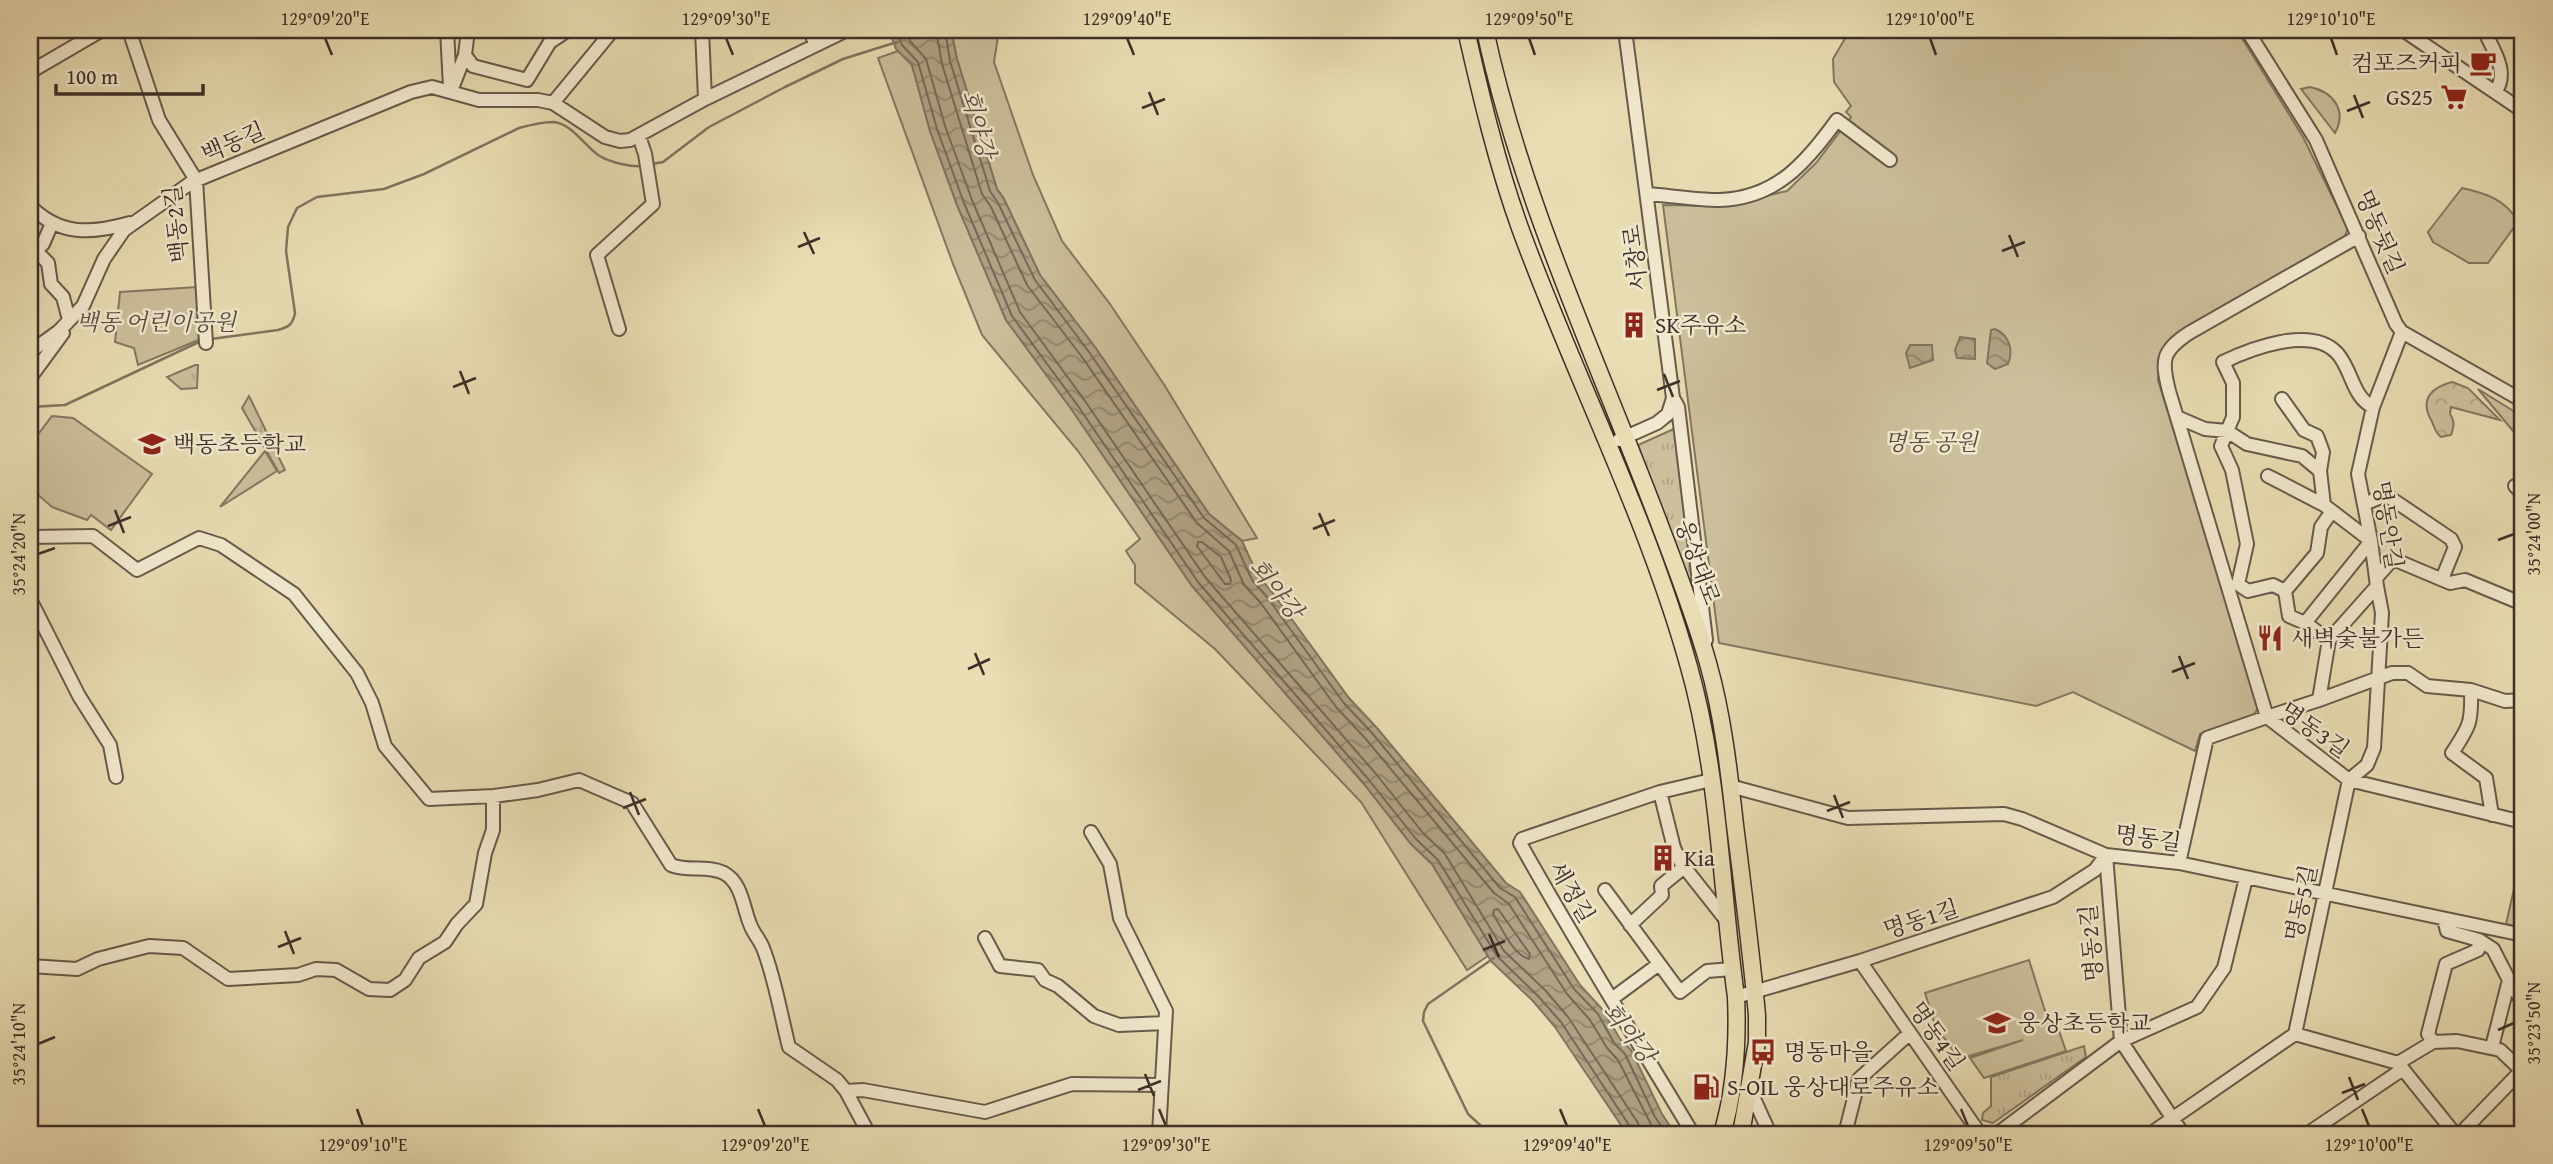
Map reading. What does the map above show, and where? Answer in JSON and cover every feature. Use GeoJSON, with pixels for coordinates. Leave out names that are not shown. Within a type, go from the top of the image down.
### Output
{"type":"FeatureCollection","features":[{"type":"Feature","properties":{"kind":"main road","name":"웅상대로"},"geometry":{"type":"LineString","coordinates":[[1466,30],[1478,86],[1520,228],[1609,445],[1664,589],[1689,668],[1702,722],[1736,997],[1735,1059],[1722,1132]]}},
{"type":"Feature","properties":{"kind":"main road","name":"웅상대로"},"geometry":{"type":"LineString","coordinates":[[1485,30],[1496,84],[1539,220],[1627,437],[1709,664],[1722,724],[1755,992],[1757,1042],[1741,1134]]}},
{"type":"Feature","properties":{"kind":"street"},"geometry":{"type":"LineString","coordinates":[[30,72],[102,30]]}},
{"type":"Feature","properties":{"kind":"street","name":"백동2길"},"geometry":{"type":"LineString","coordinates":[[129,30],[159,120],[197,180],[206,343]]}},
{"type":"Feature","properties":{"kind":"street"},"geometry":{"type":"LineString","coordinates":[[447,30],[451,91]]}},
{"type":"Feature","properties":{"kind":"street"},"geometry":{"type":"LineString","coordinates":[[451,91],[465,55],[468,30]]}},
{"type":"Feature","properties":{"kind":"street"},"geometry":{"type":"LineString","coordinates":[[465,55],[473,66],[527,80],[550,42],[568,30]]}},
{"type":"Feature","properties":{"kind":"street"},"geometry":{"type":"LineString","coordinates":[[613,30],[554,103],[610,139],[630,140],[705,99],[844,31]]}},
{"type":"Feature","properties":{"kind":"street"},"geometry":{"type":"LineString","coordinates":[[702,30],[705,99]]}},
{"type":"Feature","properties":{"kind":"street"},"geometry":{"type":"LineString","coordinates":[[810,30],[815,44]]}},
{"type":"Feature","properties":{"kind":"street","name":"서창로"},"geometry":{"type":"LineString","coordinates":[[1625,30],[1673,398],[1678,407],[1709,664]]}},
{"type":"Feature","properties":{"kind":"street","name":"명동뒷길"},"geometry":{"type":"LineString","coordinates":[[2247,30],[2316,140],[2396,324],[2402,332]]}},
{"type":"Feature","properties":{"kind":"street"},"geometry":{"type":"LineString","coordinates":[[2403,30],[2523,111]]}},
{"type":"Feature","properties":{"kind":"street"},"geometry":{"type":"LineString","coordinates":[[2484,30],[2501,69],[2502,82],[2496,91]]}},
{"type":"Feature","properties":{"kind":"street","name":"백동길"},"geometry":{"type":"LineString","coordinates":[[30,378],[83,306],[104,259],[124,230],[197,180],[411,92],[432,87],[479,100],[538,100],[554,103]]}},
{"type":"Feature","properties":{"kind":"street"},"geometry":{"type":"LineString","coordinates":[[1648,194],[1720,200],[1763,190],[1786,178],[1807,161],[1837,120],[1890,160]]}},
{"type":"Feature","properties":{"kind":"street"},"geometry":{"type":"LineString","coordinates":[[619,328],[597,255],[653,204],[645,154],[639,136]]}},
{"type":"Feature","properties":{"kind":"street"},"geometry":{"type":"LineString","coordinates":[[30,206],[52,223],[89,232],[103,231],[137,221]]}},
{"type":"Feature","properties":{"kind":"street"},"geometry":{"type":"LineString","coordinates":[[52,223],[43,244],[32,252],[48,263],[51,284],[63,297],[69,320]]}},
{"type":"Feature","properties":{"kind":"street"},"geometry":{"type":"LineString","coordinates":[[2359,236],[2189,333],[2168,350],[2163,361],[2164,374],[2177,417],[2233,585],[2267,717],[2392,673],[2408,673],[2427,686],[2471,690],[2505,701],[2523,700]]}},
{"type":"Feature","properties":{"kind":"street","name":"백동길"},"geometry":{"type":"LineString","coordinates":[[30,352],[59,331],[83,306]]}},
{"type":"Feature","properties":{"kind":"street"},"geometry":{"type":"LineString","coordinates":[[2402,332],[2523,401]]}},
{"type":"Feature","properties":{"kind":"street","name":"명동안길"},"geometry":{"type":"LineString","coordinates":[[2329,640],[2376,582],[2358,474],[2373,407],[2402,332]]}},
{"type":"Feature","properties":{"kind":"street"},"geometry":{"type":"LineString","coordinates":[[2233,585],[2247,544],[2232,470],[2221,446],[2233,417],[2233,383],[2223,362],[2277,341],[2313,342],[2337,353],[2364,403],[2373,407]]}},
{"type":"Feature","properties":{"kind":"street"},"geometry":{"type":"LineString","coordinates":[[2391,359],[2406,348],[2430,349]]}},
{"type":"Feature","properties":{"kind":"street"},"geometry":{"type":"LineString","coordinates":[[1609,445],[1657,423],[1668,414],[1673,398]]}},
{"type":"Feature","properties":{"kind":"street"},"geometry":{"type":"LineString","coordinates":[[2282,399],[2304,430],[2317,436],[2323,452],[2320,471],[2328,508],[2321,527],[2317,553],[2285,591],[2289,616],[2305,623],[2329,640],[2319,700]]}},
{"type":"Feature","properties":{"kind":"street"},"geometry":{"type":"LineString","coordinates":[[1618,415],[1634,424],[1657,423]]}},
{"type":"Feature","properties":{"kind":"street"},"geometry":{"type":"LineString","coordinates":[[2177,417],[2205,429],[2227,430],[2247,444],[2302,456],[2320,471]]}},
{"type":"Feature","properties":{"kind":"street"},"geometry":{"type":"LineString","coordinates":[[2268,476],[2328,508],[2371,541],[2305,623]]}},
{"type":"Feature","properties":{"kind":"street"},"geometry":{"type":"LineString","coordinates":[[2364,504],[2386,495],[2451,539],[2455,547],[2442,579]]}},
{"type":"Feature","properties":{"kind":"street"},"geometry":{"type":"LineString","coordinates":[[30,537],[93,536],[137,570],[199,538],[221,545],[294,594],[358,673],[372,703],[386,746],[429,799],[493,796],[538,790],[579,780],[632,803],[671,865],[682,870],[711,869],[733,880],[741,894],[751,927],[763,947],[789,1047],[837,1080],[846,1091],[869,1134]]}},
{"type":"Feature","properties":{"kind":"street"},"geometry":{"type":"LineString","coordinates":[[2348,780],[2367,765],[2373,754],[2382,613],[2376,582],[2393,559],[2450,583],[2465,580],[2523,604]]}},
{"type":"Feature","properties":{"kind":"street"},"geometry":{"type":"LineString","coordinates":[[2233,585],[2248,591],[2273,585],[2285,591]]}},
{"type":"Feature","properties":{"kind":"street"},"geometry":{"type":"LineString","coordinates":[[30,598],[79,696],[110,745],[117,777]]}},
{"type":"Feature","properties":{"kind":"street"},"geometry":{"type":"LineString","coordinates":[[2471,690],[2472,716],[2469,727],[2452,752],[2486,778],[2493,815]]}},
{"type":"Feature","properties":{"kind":"street","name":"명동3길"},"geometry":{"type":"LineString","coordinates":[[2179,863],[2207,738],[2267,717],[2348,780],[2523,822]]}},
{"type":"Feature","properties":{"kind":"street","name":"세정길"},"geometry":{"type":"LineString","coordinates":[[1693,1134],[1613,998],[1566,926],[1520,843],[1522,839],[1660,792],[1711,780]]}},
{"type":"Feature","properties":{"kind":"street","name":"명동5길"},"geometry":{"type":"LineString","coordinates":[[2295,1034],[2348,780]]}},
{"type":"Feature","properties":{"kind":"street","name":"명동길"},"geometry":{"type":"LineString","coordinates":[[1730,786],[1848,818],[2004,814],[2022,818],[2106,855],[2179,863],[2523,935]]}},
{"type":"Feature","properties":{"kind":"street"},"geometry":{"type":"LineString","coordinates":[[1660,792],[1674,848],[1684,867],[1726,920]]}},
{"type":"Feature","properties":{"kind":"street"},"geometry":{"type":"LineString","coordinates":[[30,966],[77,969],[98,958],[149,946],[183,948],[228,979],[298,975],[316,969],[336,970],[369,989],[390,990],[405,980],[419,958],[445,942],[476,904],[485,853],[493,831],[493,796]]}},
{"type":"Feature","properties":{"kind":"street"},"geometry":{"type":"LineString","coordinates":[[1091,832],[1110,864],[1120,918],[1166,1011],[1159,1134]]}},
{"type":"Feature","properties":{"kind":"street","name":"명동1길"},"geometry":{"type":"LineString","coordinates":[[1736,997],[1860,961],[2053,897],[2095,870],[2106,855]]}},
{"type":"Feature","properties":{"kind":"street","name":"명동2길"},"geometry":{"type":"LineString","coordinates":[[2106,855],[2121,1041],[2183,1134]]}},
{"type":"Feature","properties":{"kind":"street"},"geometry":{"type":"LineString","coordinates":[[1630,925],[1662,895],[1661,886],[1684,867]]}},
{"type":"Feature","properties":{"kind":"street"},"geometry":{"type":"LineString","coordinates":[[1997,1134],[2121,1041],[2197,1007],[2224,968],[2246,878]]}},
{"type":"Feature","properties":{"kind":"street"},"geometry":{"type":"LineString","coordinates":[[1605,890],[1680,992],[1707,971],[1732,969]]}},
{"type":"Feature","properties":{"kind":"street"},"geometry":{"type":"LineString","coordinates":[[2444,919],[2447,931],[2479,940],[2493,948],[2523,1003]]}},
{"type":"Feature","properties":{"kind":"street"},"geometry":{"type":"LineString","coordinates":[[985,938],[1000,966],[1038,970],[1045,979],[1058,986],[1094,1016],[1119,1025],[1165,1023]]}},
{"type":"Feature","properties":{"kind":"street"},"geometry":{"type":"LineString","coordinates":[[2433,1042],[2428,1034],[2446,964],[2478,950],[2479,940]]}},
{"type":"Feature","properties":{"kind":"street","name":"명동4길"},"geometry":{"type":"LineString","coordinates":[[1860,961],[1980,1134]]}},
{"type":"Feature","properties":{"kind":"street"},"geometry":{"type":"LineString","coordinates":[[1613,998],[1659,964]]}},
{"type":"Feature","properties":{"kind":"street"},"geometry":{"type":"LineString","coordinates":[[2491,1047],[2509,980]]}},
{"type":"Feature","properties":{"kind":"street"},"geometry":{"type":"LineString","coordinates":[[1845,1134],[1859,1079],[1910,1034]]}},
{"type":"Feature","properties":{"kind":"street"},"geometry":{"type":"LineString","coordinates":[[2150,1134],[2295,1034],[2401,1066],[2457,1134],[2523,1070],[2500,1050],[2491,1047],[2457,1041],[2433,1042],[2401,1066],[2307,1134]]}},
{"type":"Feature","properties":{"kind":"street"},"geometry":{"type":"LineString","coordinates":[[846,1091],[863,1090],[985,1112],[1072,1084],[1161,1085]]}},
{"type":"Feature","properties":{"kind":"street"},"geometry":{"type":"LineString","coordinates":[[1750,1090],[1770,1134]]}},
{"type":"Feature","properties":{"kind":"street"},"geometry":{"type":"LineString","coordinates":[[1722,1132],[1741,1134]]}},
{"type":"Feature","properties":{"kind":"green space"},"geometry":{"type":"Polygon","coordinates":[[[951,30],[999,30],[994,62],[1033,175],[1062,241],[1110,304],[1165,386],[1257,538],[1242,541],[1209,514],[1095,347],[1040,275],[997,189],[957,59],[951,30]]]}},
{"type":"Feature","properties":{"kind":"green space","name":"명동 공원"},"geometry":{"type":"Polygon","coordinates":[[[1850,30],[2237,30],[2303,137],[2348,229],[2344,238],[2179,332],[2167,343],[2160,358],[2158,380],[2259,706],[2254,715],[2200,734],[2195,751],[2073,692],[2036,706],[1719,643],[1663,205],[1722,206],[1787,191],[1816,163],[1851,117],[1846,112],[1851,106],[1834,82],[1833,59],[1850,30]]]}},
{"type":"Feature","properties":{"kind":"green space"},"geometry":{"type":"Polygon","coordinates":[[[898,51],[912,65],[930,131],[957,205],[1006,320],[1072,410],[1192,586],[1364,784],[1411,844],[1432,864],[1488,956],[1467,970],[1361,802],[1215,649],[1135,583],[1135,565],[1126,551],[1140,539],[1078,451],[982,335],[953,264],[878,58],[898,51]]]}},
{"type":"Feature","properties":{"kind":"green space"},"geometry":{"type":"Polygon","coordinates":[[[2310,87],[2326,93],[2336,104],[2340,117],[2335,133],[2301,89],[2310,87]]]}},
{"type":"Feature","properties":{"kind":"green space"},"geometry":{"type":"Polygon","coordinates":[[[2462,188],[2479,192],[2502,203],[2518,222],[2488,263],[2469,263],[2433,242],[2428,232],[2462,188]]]}},
{"type":"Feature","properties":{"kind":"green space","name":"백동 어린이공원"},"geometry":{"type":"Polygon","coordinates":[[[197,287],[201,339],[138,365],[134,348],[115,342],[120,292],[197,287]]]}},
{"type":"Feature","properties":{"kind":"green space"},"geometry":{"type":"Polygon","coordinates":[[[198,365],[197,388],[181,389],[167,377],[198,365]]]}},
{"type":"Feature","properties":{"kind":"green space"},"geometry":{"type":"Polygon","coordinates":[[[2452,382],[2468,388],[2500,420],[2451,407],[2450,414],[2454,424],[2451,435],[2441,437],[2427,411],[2428,399],[2434,390],[2452,382]]]}},
{"type":"Feature","properties":{"kind":"green space"},"geometry":{"type":"Polygon","coordinates":[[[2478,389],[2523,417],[2523,439],[2519,438],[2478,389]]]}},
{"type":"Feature","properties":{"kind":"green space"},"geometry":{"type":"Polygon","coordinates":[[[249,396],[285,470],[279,473],[242,408],[249,396]]]}},
{"type":"Feature","properties":{"kind":"green space"},"geometry":{"type":"Polygon","coordinates":[[[52,416],[73,418],[152,474],[111,530],[91,515],[87,520],[52,507],[30,488],[30,445],[52,416]]]}},
{"type":"Feature","properties":{"kind":"green space"},"geometry":{"type":"Polygon","coordinates":[[[1676,428],[1695,576],[1689,580],[1638,445],[1676,428]]]}},
{"type":"Feature","properties":{"kind":"green space"},"geometry":{"type":"Polygon","coordinates":[[[265,451],[277,471],[220,507],[265,451]]]}},
{"type":"Feature","properties":{"kind":"green space"},"geometry":{"type":"Polygon","coordinates":[[[2523,849],[2523,928],[2506,924],[2523,849]]]}},
{"type":"Feature","properties":{"kind":"green space"},"geometry":{"type":"Polygon","coordinates":[[[2029,960],[2051,1030],[2058,1028],[2066,1051],[1984,1078],[1970,1058],[2023,1040],[1959,1059],[1935,1025],[1925,993],[2029,960]]]}},
{"type":"Feature","properties":{"kind":"green space"},"geometry":{"type":"Polygon","coordinates":[[[2084,1046],[2086,1057],[1993,1123],[1982,1120],[1983,1113],[1991,1106],[1991,1077],[2084,1046]]]}},
{"type":"Feature","properties":{"kind":"water"},"geometry":{"type":"Polygon","coordinates":[[[889,30],[951,30],[957,59],[997,189],[1040,275],[1095,347],[1209,514],[1242,541],[1258,576],[1349,698],[1506,883],[1520,892],[1580,985],[1603,1010],[1620,1039],[1631,1050],[1662,1114],[1675,1134],[1627,1134],[1555,1027],[1533,1001],[1491,961],[1432,864],[1411,844],[1364,784],[1192,586],[1072,410],[1006,320],[957,205],[930,131],[912,65],[896,49],[889,30]]]}},
{"type":"Feature","properties":{"kind":"water"},"geometry":{"type":"Polygon","coordinates":[[[1995,329],[2007,339],[2010,353],[2008,364],[1995,369],[1987,363],[1991,330],[1995,329]]]}},
{"type":"Feature","properties":{"kind":"water"},"geometry":{"type":"Polygon","coordinates":[[[1960,337],[1975,339],[1975,359],[1957,358],[1955,350],[1960,337]]]}},
{"type":"Feature","properties":{"kind":"water"},"geometry":{"type":"Polygon","coordinates":[[[1910,345],[1932,345],[1933,360],[1910,368],[1906,353],[1910,345]]]}},
{"type":"Feature","properties":{"kind":"waterway"},"geometry":{"type":"LineString","coordinates":[[652,164],[663,162],[709,127],[785,87],[843,59],[897,42]]}},
{"type":"Feature","properties":{"kind":"waterway"},"geometry":{"type":"LineString","coordinates":[[211,339],[278,330],[292,322],[295,313],[286,251],[288,227],[297,208],[317,197],[384,189],[424,174],[519,128],[553,122],[566,126],[603,158],[625,165],[642,166]]}},
{"type":"Feature","properties":{"kind":"waterway"},"geometry":{"type":"LineString","coordinates":[[30,407],[65,405],[201,341]]}},
{"type":"Feature","properties":{"kind":"waterway"},"geometry":{"type":"LineString","coordinates":[[1490,1134],[1468,1114],[1423,1021],[1428,1004],[1494,958]]}},
{"type":"Feature","properties":{"kind":"place","name":"컴포즈커피"},"geometry":{"type":"Point","coordinates":[2483,63]}},
{"type":"Feature","properties":{"kind":"place","name":"GS25"},"geometry":{"type":"Point","coordinates":[2454,97]}},
{"type":"Feature","properties":{"kind":"place","name":"SK주유소"},"geometry":{"type":"Point","coordinates":[1634,325]}},
{"type":"Feature","properties":{"kind":"place","name":"백동초등학교"},"geometry":{"type":"Point","coordinates":[152,444]}},
{"type":"Feature","properties":{"kind":"place","name":"새벽숯불가든"},"geometry":{"type":"Point","coordinates":[2270,638]}},
{"type":"Feature","properties":{"kind":"place","name":"Kia"},"geometry":{"type":"Point","coordinates":[1663,858]}},
{"type":"Feature","properties":{"kind":"place","name":"웅상초등학교"},"geometry":{"type":"Point","coordinates":[1997,1023]}},
{"type":"Feature","properties":{"kind":"place","name":"명동마을"},"geometry":{"type":"Point","coordinates":[1763,1052]}},
{"type":"Feature","properties":{"kind":"place","name":"S-OIL 웅상대로주유소"},"geometry":{"type":"Point","coordinates":[1706,1087]}},
{"type":"Feature","properties":{"kind":"water label","name":"회야강"},"geometry":{"type":"Point","coordinates":[978,124]}},
{"type":"Feature","properties":{"kind":"water label","name":"회야강"},"geometry":{"type":"Point","coordinates":[1276,589]}},
{"type":"Feature","properties":{"kind":"water label","name":"회야강"},"geometry":{"type":"Point","coordinates":[1629,1033]}}]}
